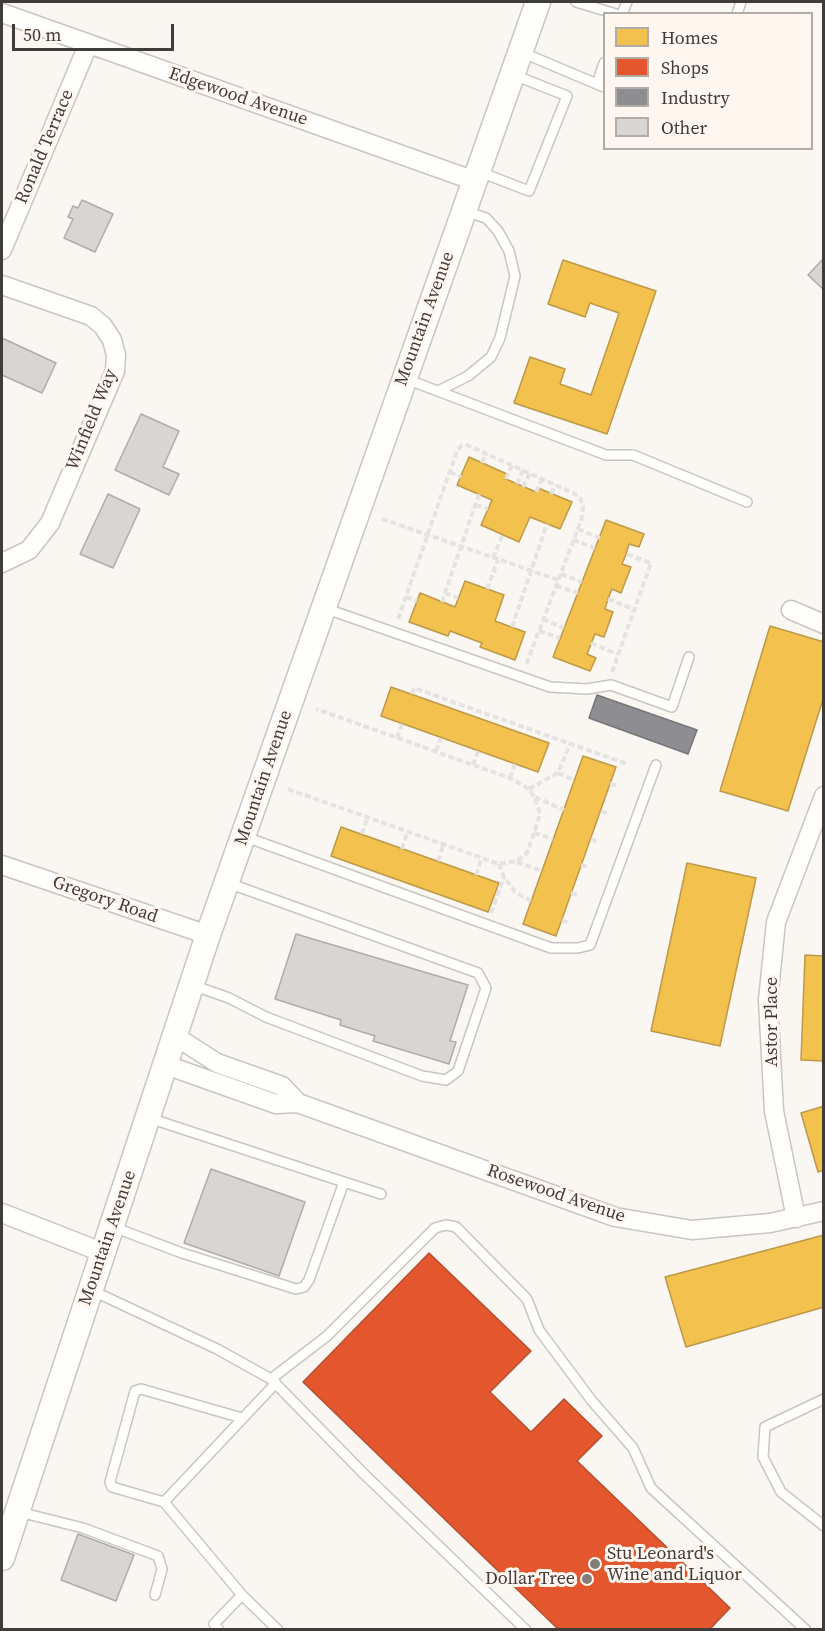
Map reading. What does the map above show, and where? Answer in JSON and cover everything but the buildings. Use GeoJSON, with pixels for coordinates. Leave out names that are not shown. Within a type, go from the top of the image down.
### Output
{"type":"FeatureCollection","features":[{"type":"Feature","properties":{"kind":"street","name":"Mountain Avenue"},"geometry":{"type":"LineString","coordinates":[[2,1558],[208,935],[538,2]]}},
{"type":"Feature","properties":{"kind":"street","name":"Edgewood Avenue"},"geometry":{"type":"LineString","coordinates":[[2,13],[88,45],[477,176]]}},
{"type":"Feature","properties":{"kind":"street","name":"Ronald Terrace"},"geometry":{"type":"LineString","coordinates":[[2,250],[88,45]]}},
{"type":"Feature","properties":{"kind":"street","name":"Winfield Way"},"geometry":{"type":"LineString","coordinates":[[2,285],[91,316],[103,326],[112,339],[116,355],[115,371],[50,523],[30,550],[2,563]]}},
{"type":"Feature","properties":{"kind":"street"},"geometry":{"type":"LineString","coordinates":[[791,610],[824,624]]}},
{"type":"Feature","properties":{"kind":"street","name":"Astor Place"},"geometry":{"type":"LineString","coordinates":[[796,1218],[774,1111],[768,1000],[776,922],[824,796]]}},
{"type":"Feature","properties":{"kind":"street","name":"Gregory Road"},"geometry":{"type":"LineString","coordinates":[[2,865],[208,935]]}},
{"type":"Feature","properties":{"kind":"street","name":"Rosewood Avenue"},"geometry":{"type":"LineString","coordinates":[[176,1036],[217,1063],[282,1086],[298,1103]]}},
{"type":"Feature","properties":{"kind":"street","name":"Rosewood Avenue"},"geometry":{"type":"LineString","coordinates":[[166,1065],[276,1104],[298,1103],[615,1217],[692,1230],[796,1218],[824,1211]]}},
{"type":"Feature","properties":{"kind":"street"},"geometry":{"type":"LineString","coordinates":[[2,1213],[104,1253]]}},
{"type":"Feature","properties":{"kind":"lane"},"geometry":{"type":"LineString","coordinates":[[576,2],[609,12]]}},
{"type":"Feature","properties":{"kind":"lane"},"geometry":{"type":"LineString","coordinates":[[515,63],[601,86],[603,71]]}},
{"type":"Feature","properties":{"kind":"lane"},"geometry":{"type":"LineString","coordinates":[[477,176],[529,191],[567,96],[515,63]]}},
{"type":"Feature","properties":{"kind":"lane"},"geometry":{"type":"LineString","coordinates":[[440,390],[468,376],[491,357],[500,338],[515,276],[509,250],[498,231],[486,218],[465,210]]}},
{"type":"Feature","properties":{"kind":"lane"},"geometry":{"type":"LineString","coordinates":[[404,378],[606,455],[633,455],[747,502]]}},
{"type":"Feature","properties":{"kind":"lane"},"geometry":{"type":"LineString","coordinates":[[324,608],[550,687],[587,689],[611,685],[672,707],[689,657]]}},
{"type":"Feature","properties":{"kind":"lane"},"geometry":{"type":"LineString","coordinates":[[243,836],[551,948],[590,945],[656,765]]}},
{"type":"Feature","properties":{"kind":"lane"},"geometry":{"type":"LineString","coordinates":[[192,985],[229,998],[266,1017],[422,1076],[446,1080],[458,1071],[486,988],[478,973],[227,883]]}},
{"type":"Feature","properties":{"kind":"lane"},"geometry":{"type":"LineString","coordinates":[[148,1117],[381,1194]]}},
{"type":"Feature","properties":{"kind":"lane"},"geometry":{"type":"LineString","coordinates":[[112,1227],[182,1253],[296,1289],[304,1287],[309,1280],[344,1182]]}},
{"type":"Feature","properties":{"kind":"lane"},"geometry":{"type":"LineString","coordinates":[[164,1502],[274,1381],[327,1336],[435,1228],[446,1225],[456,1227],[527,1299],[539,1330],[592,1401],[633,1448],[651,1488],[806,1629]]}},
{"type":"Feature","properties":{"kind":"lane"},"geometry":{"type":"LineString","coordinates":[[91,1290],[217,1349],[274,1381],[364,1474],[526,1629]]}},
{"type":"Feature","properties":{"kind":"lane"},"geometry":{"type":"LineString","coordinates":[[242,1418],[141,1389],[135,1392],[110,1482],[112,1487],[164,1502],[242,1595],[278,1629]]}},
{"type":"Feature","properties":{"kind":"lane"},"geometry":{"type":"LineString","coordinates":[[824,1399],[765,1427],[763,1457],[781,1492],[824,1526]]}},
{"type":"Feature","properties":{"kind":"lane"},"geometry":{"type":"LineString","coordinates":[[17,1511],[83,1528],[158,1556],[162,1569],[154,1595]]}},
{"type":"Feature","properties":{"kind":"lane"},"geometry":{"type":"LineString","coordinates":[[214,1628],[242,1595]]}},
{"type":"Feature","properties":{"kind":"path"},"geometry":{"type":"LineString","coordinates":[[393,633],[450,472],[461,446],[467,445],[580,498],[582,518],[522,677]]}},
{"type":"Feature","properties":{"kind":"path"},"geometry":{"type":"LineString","coordinates":[[482,463],[486,453]]}},
{"type":"Feature","properties":{"kind":"path"},"geometry":{"type":"LineString","coordinates":[[506,479],[512,465]]}},
{"type":"Feature","properties":{"kind":"path"},"geometry":{"type":"LineString","coordinates":[[517,484],[523,470]]}},
{"type":"Feature","properties":{"kind":"path"},"geometry":{"type":"LineString","coordinates":[[450,472],[460,477]]}},
{"type":"Feature","properties":{"kind":"path"},"geometry":{"type":"LineString","coordinates":[[523,487],[530,473]]}},
{"type":"Feature","properties":{"kind":"path"},"geometry":{"type":"LineString","coordinates":[[536,492],[542,479]]}},
{"type":"Feature","properties":{"kind":"path"},"geometry":{"type":"LineString","coordinates":[[551,494],[555,485]]}},
{"type":"Feature","properties":{"kind":"path"},"geometry":{"type":"LineString","coordinates":[[442,602],[479,495]]}},
{"type":"Feature","properties":{"kind":"path"},"geometry":{"type":"LineString","coordinates":[[476,505],[488,509]]}},
{"type":"Feature","properties":{"kind":"path"},"geometry":{"type":"LineString","coordinates":[[382,519],[531,571],[578,593]]}},
{"type":"Feature","properties":{"kind":"path"},"geometry":{"type":"LineString","coordinates":[[512,627],[547,524]]}},
{"type":"Feature","properties":{"kind":"path"},"geometry":{"type":"LineString","coordinates":[[578,529],[600,538]]}},
{"type":"Feature","properties":{"kind":"path"},"geometry":{"type":"LineString","coordinates":[[492,558],[502,534]]}},
{"type":"Feature","properties":{"kind":"path"},"geometry":{"type":"LineString","coordinates":[[573,540],[595,548]]}},
{"type":"Feature","properties":{"kind":"path"},"geometry":{"type":"LineString","coordinates":[[611,685],[612,666],[651,563],[626,554]]}},
{"type":"Feature","properties":{"kind":"path"},"geometry":{"type":"LineString","coordinates":[[488,589],[498,560]]}},
{"type":"Feature","properties":{"kind":"path"},"geometry":{"type":"LineString","coordinates":[[561,574],[582,582]]}},
{"type":"Feature","properties":{"kind":"path"},"geometry":{"type":"LineString","coordinates":[[445,593],[458,598]]}},
{"type":"Feature","properties":{"kind":"path"},"geometry":{"type":"LineString","coordinates":[[406,597],[417,601]]}},
{"type":"Feature","properties":{"kind":"path"},"geometry":{"type":"LineString","coordinates":[[608,599],[633,609]]}},
{"type":"Feature","properties":{"kind":"path"},"geometry":{"type":"LineString","coordinates":[[543,619],[564,628]]}},
{"type":"Feature","properties":{"kind":"path"},"geometry":{"type":"LineString","coordinates":[[539,631],[560,638]]}},
{"type":"Feature","properties":{"kind":"path"},"geometry":{"type":"LineString","coordinates":[[591,643],[617,654]]}},
{"type":"Feature","properties":{"kind":"path"},"geometry":{"type":"LineString","coordinates":[[412,694],[414,688],[627,764]]}},
{"type":"Feature","properties":{"kind":"path"},"geometry":{"type":"LineString","coordinates":[[452,708],[454,702]]}},
{"type":"Feature","properties":{"kind":"path"},"geometry":{"type":"LineString","coordinates":[[288,789],[481,860],[499,864],[517,861],[527,853],[534,833],[540,814],[534,797],[529,789],[510,778],[316,709]]}},
{"type":"Feature","properties":{"kind":"path"},"geometry":{"type":"LineString","coordinates":[[488,721],[491,716]]}},
{"type":"Feature","properties":{"kind":"path"},"geometry":{"type":"LineString","coordinates":[[397,738],[402,724]]}},
{"type":"Feature","properties":{"kind":"path"},"geometry":{"type":"LineString","coordinates":[[526,734],[528,729]]}},
{"type":"Feature","properties":{"kind":"path"},"geometry":{"type":"LineString","coordinates":[[436,751],[441,738]]}},
{"type":"Feature","properties":{"kind":"path"},"geometry":{"type":"LineString","coordinates":[[529,789],[558,773],[570,744]]}},
{"type":"Feature","properties":{"kind":"path"},"geometry":{"type":"LineString","coordinates":[[473,765],[478,751]]}},
{"type":"Feature","properties":{"kind":"path"},"geometry":{"type":"LineString","coordinates":[[510,778],[515,764]]}},
{"type":"Feature","properties":{"kind":"path"},"geometry":{"type":"LineString","coordinates":[[558,773],[574,780]]}},
{"type":"Feature","properties":{"kind":"path"},"geometry":{"type":"LineString","coordinates":[[610,784],[619,786]]}},
{"type":"Feature","properties":{"kind":"path"},"geometry":{"type":"LineString","coordinates":[[534,797],[564,810]]}},
{"type":"Feature","properties":{"kind":"path"},"geometry":{"type":"LineString","coordinates":[[601,811],[609,814]]}},
{"type":"Feature","properties":{"kind":"path"},"geometry":{"type":"LineString","coordinates":[[362,834],[367,819]]}},
{"type":"Feature","properties":{"kind":"path"},"geometry":{"type":"LineString","coordinates":[[402,849],[407,833]]}},
{"type":"Feature","properties":{"kind":"path"},"geometry":{"type":"LineString","coordinates":[[534,833],[553,839]]}},
{"type":"Feature","properties":{"kind":"path"},"geometry":{"type":"LineString","coordinates":[[591,839],[598,842]]}},
{"type":"Feature","properties":{"kind":"path"},"geometry":{"type":"LineString","coordinates":[[438,861],[443,846]]}},
{"type":"Feature","properties":{"kind":"path"},"geometry":{"type":"LineString","coordinates":[[476,875],[481,860]]}},
{"type":"Feature","properties":{"kind":"path"},"geometry":{"type":"LineString","coordinates":[[517,861],[542,871]]}},
{"type":"Feature","properties":{"kind":"path"},"geometry":{"type":"LineString","coordinates":[[499,864],[504,877],[515,892],[531,901]]}},
{"type":"Feature","properties":{"kind":"path"},"geometry":{"type":"LineString","coordinates":[[581,865],[589,867]]}},
{"type":"Feature","properties":{"kind":"path"},"geometry":{"type":"LineString","coordinates":[[487,925],[504,877]]}},
{"type":"Feature","properties":{"kind":"path"},"geometry":{"type":"LineString","coordinates":[[571,893],[579,895]]}},
{"type":"Feature","properties":{"kind":"path"},"geometry":{"type":"LineString","coordinates":[[562,920],[569,922]]}},
{"type":"Feature","properties":{"kind":"place","name":"Stu Leonard's Wine and Liquor"},"geometry":{"type":"Point","coordinates":[595,1564]}},
{"type":"Feature","properties":{"kind":"place","name":"Dollar Tree"},"geometry":{"type":"Point","coordinates":[587,1579]}}]}
